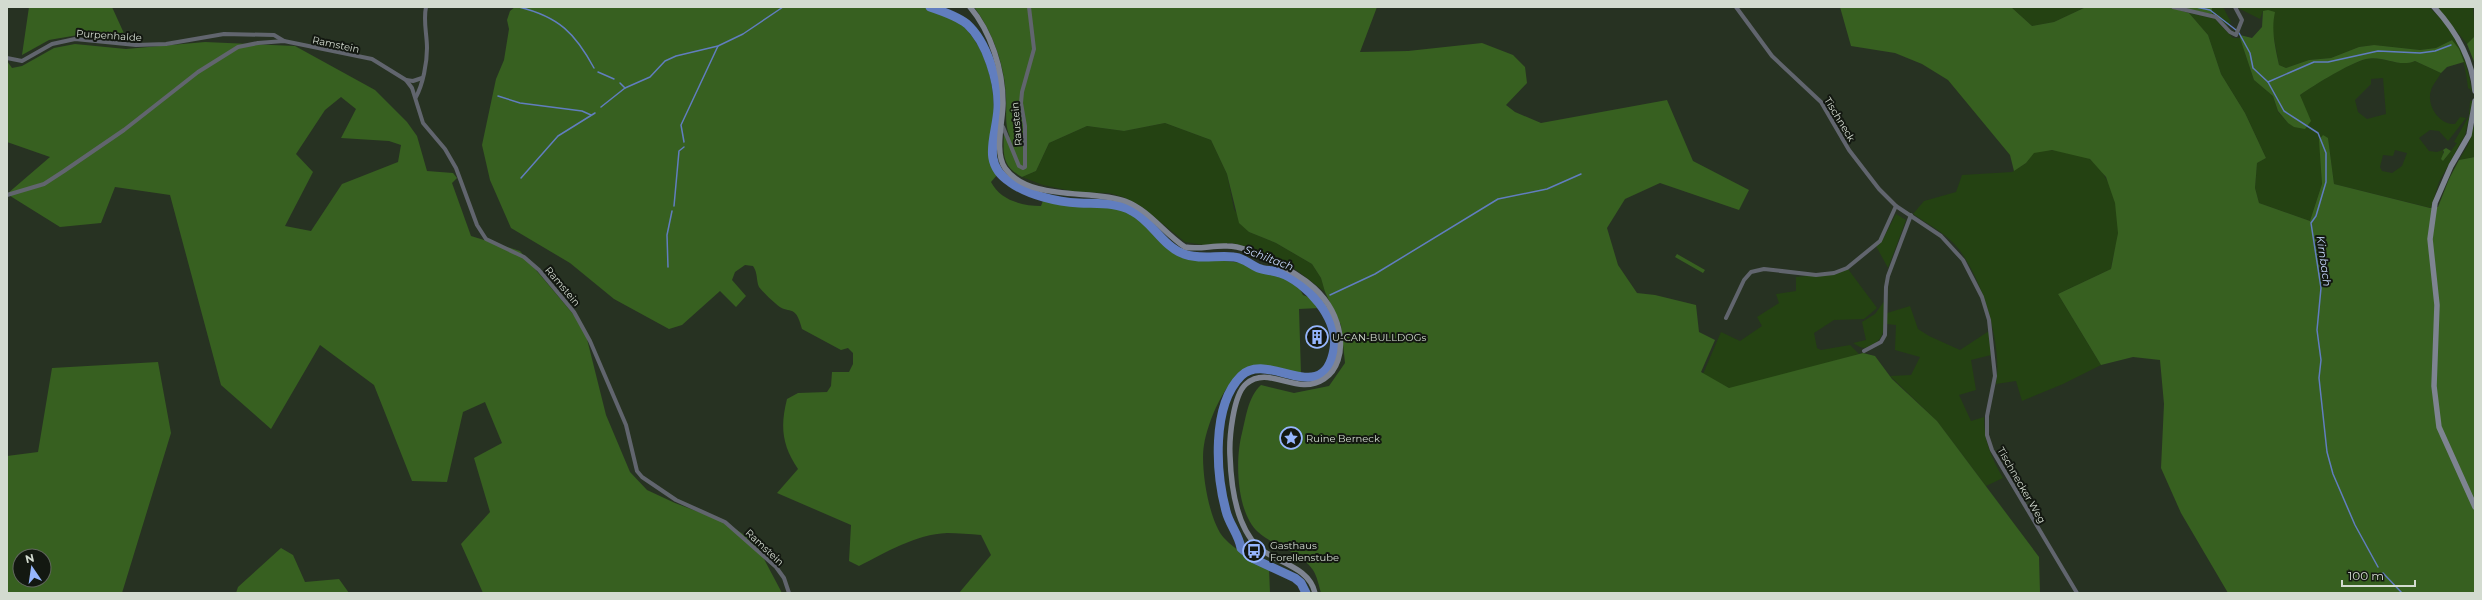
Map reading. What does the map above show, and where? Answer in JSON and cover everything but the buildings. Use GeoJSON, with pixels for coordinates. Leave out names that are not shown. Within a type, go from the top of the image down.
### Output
{"type":"FeatureCollection","features":[{"type":"Feature","properties":{"kind":"main road"},"geometry":{"type":"LineString","coordinates":[[970,7],[979,20],[997,60],[1003,101],[1003,128],[1000,146],[1005,168],[1024,183],[1062,194],[1100,196],[1127,202],[1154,220],[1185,247],[1228,246],[1251,252],[1293,271],[1308,281],[1324,297],[1338,325],[1341,341],[1338,362],[1335,369],[1324,379],[1310,385],[1292,384],[1264,377],[1256,378],[1246,384],[1237,402],[1232,426],[1230,456],[1239,514],[1251,539],[1271,556],[1297,568],[1304,575],[1315,593]]}},
{"type":"Feature","properties":{"kind":"main road"},"geometry":{"type":"LineString","coordinates":[[2434,7],[2449,24],[2461,43],[2473,74],[2475,91]]}},
{"type":"Feature","properties":{"kind":"main road"},"geometry":{"type":"LineString","coordinates":[[2475,101],[2469,135],[2448,172],[2435,203],[2430,239],[2437,305],[2434,386],[2439,426],[2475,507]]}},
{"type":"Feature","properties":{"kind":"street"},"geometry":{"type":"LineString","coordinates":[[416,97],[422,78],[427,48],[424,17],[426,7]]}},
{"type":"Feature","properties":{"kind":"street","name":"Raustein"},"geometry":{"type":"LineString","coordinates":[[1003,128],[1019,166],[1023,168],[1025,167],[1025,126],[1021,103],[1022,92],[1034,48],[1029,7]]}},
{"type":"Feature","properties":{"kind":"street","name":"Tischneck"},"geometry":{"type":"LineString","coordinates":[[1736,7],[1772,56],[1821,102],[1862,168],[1896,206],[1910,214]]}},
{"type":"Feature","properties":{"kind":"street"},"geometry":{"type":"LineString","coordinates":[[2173,7],[2216,17],[2230,32],[2238,32],[2242,20],[2235,7]]}},
{"type":"Feature","properties":{"kind":"street","name":"Purpenhalde"},"geometry":{"type":"LineString","coordinates":[[7,58],[22,60],[52,44],[75,39],[136,45],[166,44],[224,34],[274,35],[284,41]]}},
{"type":"Feature","properties":{"kind":"street"},"geometry":{"type":"LineString","coordinates":[[7,195],[44,184],[64,171],[124,130],[219,57],[238,47],[258,43],[284,41]]}},
{"type":"Feature","properties":{"kind":"street","name":"Ramstein"},"geometry":{"type":"LineString","coordinates":[[284,41],[372,59],[406,80],[416,97],[423,123],[445,150],[456,168],[475,220],[486,239],[524,257],[539,270],[574,312],[590,341],[626,425],[637,471],[642,477],[676,500],[725,522],[776,567],[784,578],[789,593]]}},
{"type":"Feature","properties":{"kind":"street"},"geometry":{"type":"LineString","coordinates":[[406,80],[413,81],[422,78]]}},
{"type":"Feature","properties":{"kind":"street"},"geometry":{"type":"LineString","coordinates":[[1726,318],[1744,280],[1751,272],[1764,269],[1816,275],[1834,273],[1847,268],[1880,241],[1896,206]]}},
{"type":"Feature","properties":{"kind":"street"},"geometry":{"type":"LineString","coordinates":[[1864,351],[1881,342],[1885,335],[1886,287],[1888,276],[1910,214]]}},
{"type":"Feature","properties":{"kind":"street","name":"Tischnecker Weg"},"geometry":{"type":"LineString","coordinates":[[1910,214],[1954,247],[1971,274],[1982,297],[1989,320],[1995,376],[1987,416],[1987,435],[1992,450],[2077,593]]}},
{"type":"Feature","properties":{"kind":"green space"},"geometry":{"type":"Polygon","coordinates":[[[29,7],[112,7],[127,40],[78,35],[49,40],[22,55],[29,7]]]}},
{"type":"Feature","properties":{"kind":"green space"},"geometry":{"type":"Polygon","coordinates":[[[515,7],[937,7],[967,19],[964,27],[973,37],[985,61],[994,101],[993,128],[989,158],[997,175],[991,182],[1006,198],[1026,205],[1034,206],[1041,206],[1044,198],[1076,205],[1120,208],[1144,221],[1180,256],[1243,263],[1296,282],[1303,295],[1316,300],[1319,308],[1299,309],[1301,374],[1294,374],[1261,366],[1248,368],[1240,373],[1232,381],[1219,402],[1209,424],[1204,445],[1203,467],[1207,494],[1214,520],[1224,538],[1229,543],[1245,555],[1269,569],[1270,593],[959,593],[991,555],[981,535],[968,534],[935,534],[912,540],[859,566],[849,561],[851,525],[777,493],[798,469],[789,452],[784,436],[783,427],[787,399],[798,393],[827,392],[831,386],[832,372],[849,372],[853,364],[853,353],[848,348],[841,350],[802,329],[797,315],[794,312],[780,307],[759,287],[756,271],[753,266],[745,265],[735,272],[732,280],[746,296],[736,307],[720,291],[682,325],[669,329],[614,299],[570,263],[511,228],[490,180],[482,145],[496,79],[504,60],[509,29],[507,20],[510,11],[515,7]]]}},
{"type":"Feature","properties":{"kind":"green space"},"geometry":{"type":"Polygon","coordinates":[[[974,7],[1377,7],[1360,52],[1408,51],[1482,43],[1513,55],[1525,67],[1527,83],[1506,105],[1515,112],[1541,123],[1667,100],[1693,161],[1749,190],[1739,210],[1660,183],[1625,199],[1607,228],[1618,265],[1637,293],[1655,295],[1696,305],[1699,332],[1715,340],[1701,372],[1729,388],[1863,353],[1875,356],[1892,379],[1937,421],[2039,557],[2040,593],[1321,593],[1316,575],[1308,564],[1301,558],[1272,542],[1258,532],[1251,523],[1245,512],[1241,499],[1238,457],[1250,401],[1261,385],[1294,393],[1329,386],[1345,363],[1341,325],[1325,292],[1321,278],[1312,264],[1276,243],[1249,232],[1239,223],[1227,174],[1211,140],[1165,123],[1124,131],[1087,126],[1049,143],[1036,171],[1022,177],[1015,173],[1007,164],[1004,154],[1004,133],[1010,137],[1006,122],[1005,85],[1003,73],[992,38],[974,7]]]}},
{"type":"Feature","properties":{"kind":"green space"},"geometry":{"type":"Polygon","coordinates":[[[1840,7],[2011,7],[2032,26],[2054,22],[2086,7],[2168,7],[2189,13],[2208,35],[2221,74],[2245,113],[2266,158],[2257,163],[2255,188],[2259,203],[2310,221],[2322,184],[2319,140],[2323,135],[2328,138],[2334,184],[2430,208],[2438,207],[2449,179],[2459,160],[2475,157],[2475,593],[2228,593],[2181,513],[2161,468],[2164,404],[2160,360],[2133,357],[2101,365],[2058,294],[2111,269],[2118,233],[2115,203],[2106,177],[2090,159],[2052,150],[2034,153],[2026,163],[2014,171],[2010,155],[1948,80],[1922,64],[1895,53],[1851,46],[1840,7]]]}},
{"type":"Feature","properties":{"kind":"green space"},"geometry":{"type":"Polygon","coordinates":[[[2011,7],[2086,7],[2054,22],[2032,26],[2011,7]]]}},
{"type":"Feature","properties":{"kind":"green space"},"geometry":{"type":"Polygon","coordinates":[[[2177,7],[2212,8],[2212,14],[2177,7]]]}},
{"type":"Feature","properties":{"kind":"green space"},"geometry":{"type":"Polygon","coordinates":[[[2204,7],[2223,7],[2231,22],[2228,26],[2212,14],[2212,8],[2204,7]]]}},
{"type":"Feature","properties":{"kind":"green space"},"geometry":{"type":"Polygon","coordinates":[[[2236,7],[2429,7],[2453,35],[2467,66],[2472,91],[2468,88],[2465,69],[2459,51],[2452,40],[2436,48],[2420,50],[2374,45],[2359,47],[2331,58],[2309,60],[2286,68],[2279,65],[2272,28],[2263,11],[2260,19],[2236,7]]]}},
{"type":"Feature","properties":{"kind":"green space"},"geometry":{"type":"Polygon","coordinates":[[[2437,7],[2473,7],[2475,36],[2467,44],[2437,7]]]}},
{"type":"Feature","properties":{"kind":"green space"},"geometry":{"type":"Polygon","coordinates":[[[2268,10],[2275,12],[2273,32],[2276,51],[2279,65],[2286,68],[2309,60],[2331,58],[2359,47],[2374,45],[2420,50],[2436,48],[2452,40],[2459,49],[2464,62],[2447,67],[2441,73],[2415,61],[2403,63],[2372,58],[2350,65],[2300,95],[2311,121],[2305,129],[2294,127],[2288,123],[2278,111],[2273,96],[2254,80],[2240,38],[2240,35],[2252,38],[2262,27],[2263,11],[2268,10]]]}},
{"type":"Feature","properties":{"kind":"green space"},"geometry":{"type":"Polygon","coordinates":[[[2189,13],[2215,19],[2233,38],[2240,38],[2254,80],[2273,96],[2278,112],[2288,123],[2303,103],[2300,95],[2341,70],[2366,59],[2372,58],[2403,63],[2415,61],[2441,73],[2431,90],[2430,102],[2432,108],[2439,118],[2449,123],[2455,124],[2460,117],[2466,118],[2448,141],[2439,131],[2430,130],[2419,138],[2429,151],[2437,152],[2443,150],[2443,161],[2457,143],[2454,142],[2469,116],[2470,101],[2473,101],[2465,135],[2439,182],[2431,208],[2334,184],[2328,138],[2320,137],[2322,184],[2310,221],[2259,203],[2255,188],[2257,163],[2266,158],[2245,113],[2221,74],[2208,35],[2189,13]],[[2383,78],[2371,79],[2371,84],[2355,100],[2358,112],[2367,119],[2386,114],[2383,78]],[[2395,150],[2393,156],[2383,155],[2380,167],[2382,171],[2392,173],[2402,166],[2407,153],[2395,150]]]}},
{"type":"Feature","properties":{"kind":"green space"},"geometry":{"type":"Polygon","coordinates":[[[2475,36],[2475,64],[2467,44],[2475,36]]]}},
{"type":"Feature","properties":{"kind":"green space"},"geometry":{"type":"Polygon","coordinates":[[[205,42],[295,46],[375,90],[407,122],[417,136],[427,171],[453,173],[457,178],[452,183],[471,236],[520,251],[584,327],[606,415],[630,472],[647,490],[675,503],[725,522],[755,542],[782,593],[483,593],[461,544],[490,512],[474,458],[502,443],[485,402],[463,412],[447,482],[412,481],[374,385],[320,345],[271,429],[221,385],[170,195],[115,187],[101,223],[60,227],[7,194],[50,157],[7,142],[7,61],[12,68],[22,66],[54,48],[75,44],[126,49],[205,42]],[[341,97],[325,110],[296,154],[313,172],[285,226],[311,231],[342,184],[398,162],[401,145],[389,141],[341,138],[356,109],[341,97]]]}},
{"type":"Feature","properties":{"kind":"green space"},"geometry":{"type":"Polygon","coordinates":[[[2475,122],[2475,157],[2459,160],[2468,145],[2475,122]]]}},
{"type":"Feature","properties":{"kind":"green space"},"geometry":{"type":"Polygon","coordinates":[[[1165,123],[1211,140],[1227,174],[1234,209],[1249,232],[1276,243],[1312,264],[1321,278],[1325,292],[1294,268],[1253,249],[1232,243],[1204,245],[1185,242],[1142,207],[1123,197],[1109,193],[1076,192],[1043,185],[1022,177],[1036,171],[1049,143],[1087,126],[1124,131],[1165,123]]]}},
{"type":"Feature","properties":{"kind":"green space"},"geometry":{"type":"Polygon","coordinates":[[[2446,148],[2451,151],[2443,161],[2441,159],[2444,152],[2443,150],[2446,148]]]}},
{"type":"Feature","properties":{"kind":"green space"},"geometry":{"type":"Polygon","coordinates":[[[2043,150],[2061,151],[2081,155],[2091,160],[2098,166],[2104,174],[2115,203],[2118,223],[2118,237],[2111,269],[2058,294],[2101,365],[2063,384],[2022,401],[2016,381],[1996,384],[1996,350],[1993,331],[1982,293],[1966,260],[1957,247],[1947,237],[1913,214],[1924,201],[1956,192],[1962,175],[2012,172],[2026,163],[2033,153],[2043,150]]]}},
{"type":"Feature","properties":{"kind":"green space"},"geometry":{"type":"Polygon","coordinates":[[[1896,214],[1906,220],[1888,268],[1876,246],[1884,237],[1896,214]]]}},
{"type":"Feature","properties":{"kind":"green space"},"geometry":{"type":"Polygon","coordinates":[[[1677,254],[1705,270],[1703,273],[1675,257],[1677,254]]]}},
{"type":"Feature","properties":{"kind":"green space"},"geometry":{"type":"Polygon","coordinates":[[[1848,269],[1877,308],[1864,319],[1834,320],[1814,333],[1817,348],[1821,350],[1850,345],[1859,354],[1739,388],[1729,388],[1703,374],[1721,332],[1740,341],[1762,326],[1757,317],[1779,303],[1776,294],[1796,291],[1796,277],[1820,275],[1848,269]]]}},
{"type":"Feature","properties":{"kind":"green space"},"geometry":{"type":"Polygon","coordinates":[[[1885,300],[1885,319],[1881,337],[1867,348],[1860,347],[1853,343],[1866,340],[1862,322],[1875,314],[1885,300]]]}},
{"type":"Feature","properties":{"kind":"green space"},"geometry":{"type":"Polygon","coordinates":[[[1910,306],[1918,329],[1929,336],[1960,350],[1989,331],[1991,355],[1971,360],[1976,390],[1959,395],[1971,421],[1984,417],[1985,434],[1989,449],[2003,478],[1986,486],[1937,421],[1890,376],[1911,375],[1920,357],[1895,350],[1896,325],[1887,324],[1887,313],[1910,306]]]}},
{"type":"Feature","properties":{"kind":"green space"},"geometry":{"type":"Polygon","coordinates":[[[158,362],[171,433],[122,593],[7,593],[7,456],[38,452],[52,368],[158,362]]]}},
{"type":"Feature","properties":{"kind":"green space"},"geometry":{"type":"Polygon","coordinates":[[[281,548],[293,555],[305,582],[339,579],[349,593],[236,593],[238,587],[281,548]]]}},
{"type":"Feature","properties":{"kind":"waterway"},"geometry":{"type":"LineString","coordinates":[[519,7],[545,16],[564,28],[580,45],[594,68]]}},
{"type":"Feature","properties":{"kind":"waterway"},"geometry":{"type":"LineString","coordinates":[[601,107],[625,88],[650,77],[665,61],[676,56],[718,46],[743,34],[783,7]]}},
{"type":"Feature","properties":{"kind":"waterway","name":"Schiltach"},"geometry":{"type":"LineString","coordinates":[[930,7],[954,16],[967,24],[974,32],[986,52],[994,75],[998,98],[997,118],[992,148],[993,157],[995,166],[1010,182],[1025,191],[1052,199],[1070,202],[1113,205],[1126,208],[1139,215],[1177,251],[1196,257],[1238,258],[1263,270],[1277,272],[1301,284],[1319,303],[1326,314],[1334,337],[1334,349],[1328,367],[1319,375],[1307,377],[1265,369],[1252,370],[1241,376],[1231,389],[1225,405],[1220,422],[1218,441],[1220,479],[1227,516],[1241,548],[1254,559],[1295,578],[1301,583],[1306,593]]}},
{"type":"Feature","properties":{"kind":"waterway","name":"Kirnbach"},"geometry":{"type":"LineString","coordinates":[[2196,7],[2210,10],[2236,30]]}},
{"type":"Feature","properties":{"kind":"waterway","name":"Kirnbach"},"geometry":{"type":"LineString","coordinates":[[2239,33],[2250,53],[2253,68],[2268,82],[2284,111],[2318,133],[2326,153],[2326,182],[2316,216],[2311,223],[2321,288],[2317,330],[2321,360],[2319,378],[2327,452],[2333,474],[2355,525],[2378,567]]}},
{"type":"Feature","properties":{"kind":"waterway"},"geometry":{"type":"LineString","coordinates":[[2268,82],[2314,62],[2328,62],[2378,51],[2420,53],[2435,51],[2451,45]]}},
{"type":"Feature","properties":{"kind":"waterway"},"geometry":{"type":"LineString","coordinates":[[684,142],[681,125],[718,46]]}},
{"type":"Feature","properties":{"kind":"waterway"},"geometry":{"type":"LineString","coordinates":[[598,72],[614,79]]}},
{"type":"Feature","properties":{"kind":"waterway"},"geometry":{"type":"LineString","coordinates":[[620,83],[625,88]]}},
{"type":"Feature","properties":{"kind":"waterway"},"geometry":{"type":"LineString","coordinates":[[498,96],[520,103],[582,111],[591,115]]}},
{"type":"Feature","properties":{"kind":"waterway"},"geometry":{"type":"LineString","coordinates":[[521,178],[558,136],[595,113]]}},
{"type":"Feature","properties":{"kind":"waterway"},"geometry":{"type":"LineString","coordinates":[[674,206],[679,151],[684,147]]}},
{"type":"Feature","properties":{"kind":"waterway"},"geometry":{"type":"LineString","coordinates":[[1330,295],[1375,274],[1498,199],[1547,189],[1581,174]]}},
{"type":"Feature","properties":{"kind":"waterway"},"geometry":{"type":"LineString","coordinates":[[668,267],[667,235],[672,211]]}},
{"type":"Feature","properties":{"kind":"waterway","name":"Kirnbach"},"geometry":{"type":"LineString","coordinates":[[2383,573],[2402,593]]}},
{"type":"Feature","properties":{"kind":"place","name":"U-CAN-BULLDOGs"},"geometry":{"type":"Point","coordinates":[1317,337]}},
{"type":"Feature","properties":{"kind":"place","name":"Ruine Berneck"},"geometry":{"type":"Point","coordinates":[1291,438]}},
{"type":"Feature","properties":{"kind":"place","name":"Gasthaus Forellenstube"},"geometry":{"type":"Point","coordinates":[1254,551]}}]}
